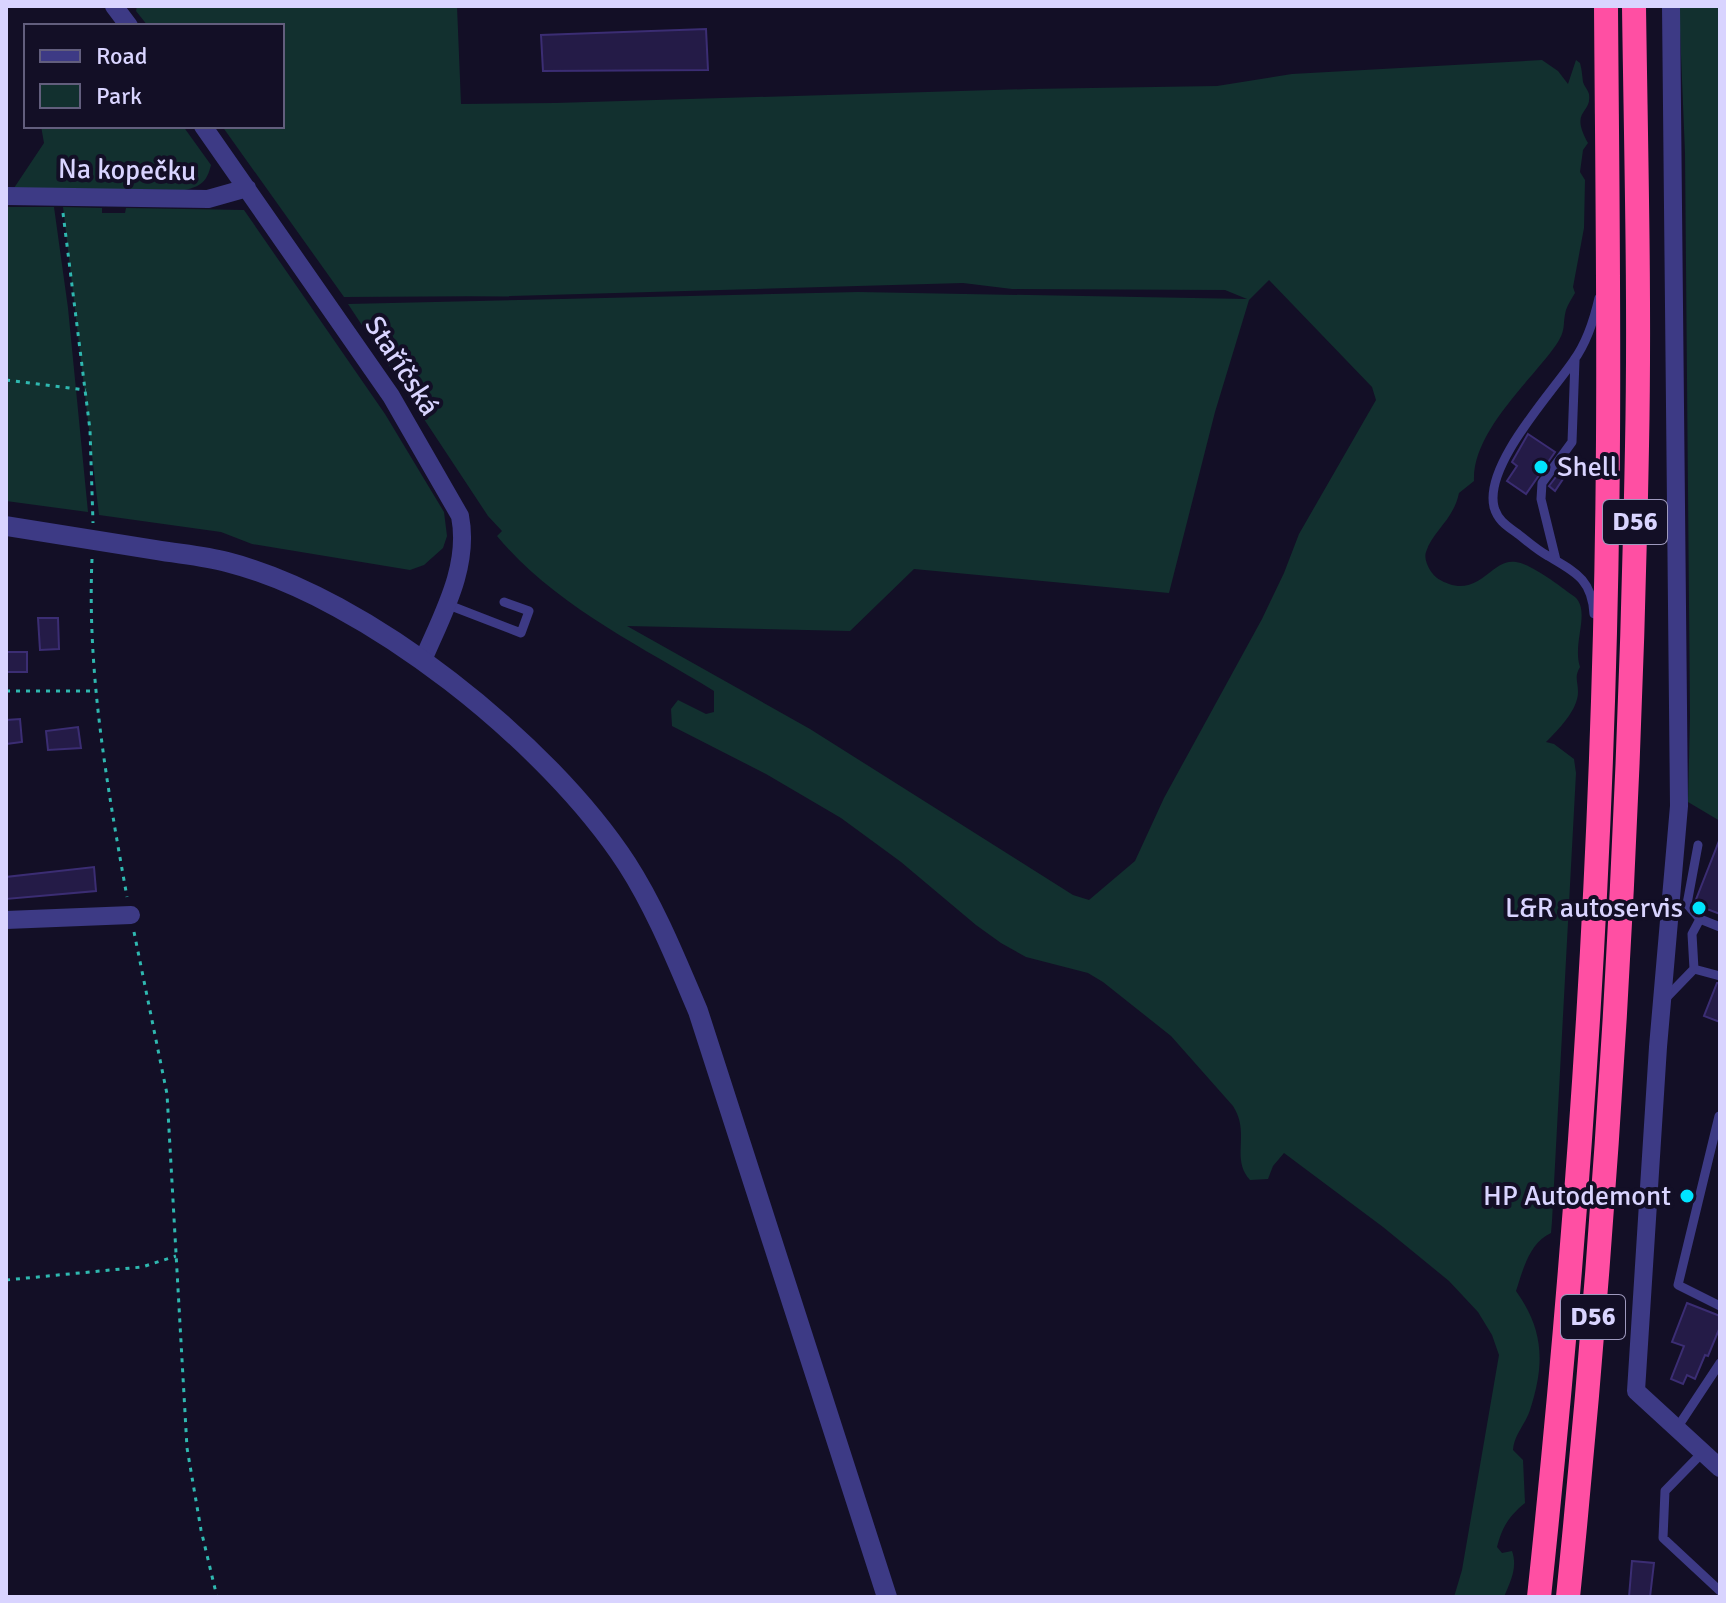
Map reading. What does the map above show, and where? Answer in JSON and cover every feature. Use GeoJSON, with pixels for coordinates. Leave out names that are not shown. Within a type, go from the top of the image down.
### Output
{"type":"FeatureCollection","features":[{"type":"Feature","properties":{"kind":"highway","name":"D56"},"geometry":{"type":"LineString","coordinates":[[1539,1597],[1554,1455],[1586,1034],[1602,709],[1608,441],[1606,6]]}},
{"type":"Feature","properties":{"kind":"highway","name":"D56"},"geometry":{"type":"LineString","coordinates":[[1568,1597],[1615,1037],[1631,709],[1637,441],[1634,6]]}},
{"type":"Feature","properties":{"kind":"highway"},"geometry":{"type":"LineString","coordinates":[[1522,1597],[1554,1455]]}},
{"type":"Feature","properties":{"kind":"street"},"geometry":{"type":"LineString","coordinates":[[114,6],[128,24]]}},
{"type":"Feature","properties":{"kind":"street"},"geometry":{"type":"LineString","coordinates":[[1671,6],[1679,806],[1662,1001],[1636,1391],[1720,1468]]}},
{"type":"Feature","properties":{"kind":"street","name":"Staříčská"},"geometry":{"type":"LineString","coordinates":[[204,128],[391,396],[460,516],[464,536],[462,560],[423,660]]}},
{"type":"Feature","properties":{"kind":"street","name":"Na kopečku"},"geometry":{"type":"LineString","coordinates":[[6,196],[208,199],[247,188]]}},
{"type":"Feature","properties":{"kind":"street"},"geometry":{"type":"LineString","coordinates":[[6,526],[227,562],[314,596],[423,660],[486,710],[563,784],[627,865],[669,944],[698,1011],[887,1597]]}},
{"type":"Feature","properties":{"kind":"street"},"geometry":{"type":"LineString","coordinates":[[6,920],[131,915]]}},
{"type":"Feature","properties":{"kind":"lane"},"geometry":{"type":"LineString","coordinates":[[1602,709],[1594,605],[1589,589],[1580,575],[1501,522],[1495,511],[1492,492],[1505,458],[1550,390],[1575,360],[1592,326],[1599,300],[1608,219]]}},
{"type":"Feature","properties":{"kind":"lane"},"geometry":{"type":"LineString","coordinates":[[1556,560],[1541,499],[1542,483],[1572,442],[1575,360]]}},
{"type":"Feature","properties":{"kind":"lane"},"geometry":{"type":"LineString","coordinates":[[446,604],[521,633],[529,611],[504,602]]}},
{"type":"Feature","properties":{"kind":"lane"},"geometry":{"type":"LineString","coordinates":[[1698,845],[1687,904],[1700,919],[1720,927]]}},
{"type":"Feature","properties":{"kind":"lane"},"geometry":{"type":"LineString","coordinates":[[1662,1001],[1694,969],[1692,934],[1700,919]]}},
{"type":"Feature","properties":{"kind":"lane"},"geometry":{"type":"LineString","coordinates":[[1694,969],[1720,976]]}},
{"type":"Feature","properties":{"kind":"lane"},"geometry":{"type":"LineString","coordinates":[[1719,1116],[1678,1285],[1720,1306]]}},
{"type":"Feature","properties":{"kind":"lane"},"geometry":{"type":"LineString","coordinates":[[1677,1428],[1720,1363]]}},
{"type":"Feature","properties":{"kind":"lane"},"geometry":{"type":"LineString","coordinates":[[1703,1452],[1665,1491],[1663,1538],[1720,1591]]}},
{"type":"Feature","properties":{"kind":"path"},"geometry":{"type":"LineString","coordinates":[[6,380],[86,390]]}},
{"type":"Feature","properties":{"kind":"path"},"geometry":{"type":"LineString","coordinates":[[6,691],[95,691]]}},
{"type":"Feature","properties":{"kind":"path"},"geometry":{"type":"LineString","coordinates":[[131,915],[167,1094],[187,1448],[201,1530],[217,1597]]}},
{"type":"Feature","properties":{"kind":"path"},"geometry":{"type":"LineString","coordinates":[[6,1280],[142,1267],[176,1256]]}},
{"type":"Feature","properties":{"kind":"green space"},"geometry":{"type":"Polygon","coordinates":[[[137,6],[457,6],[461,104],[1217,86],[1292,74],[1542,60],[1558,71],[1568,84],[1576,60],[1580,63],[1589,101],[1581,118],[1588,143],[1583,150],[1580,172],[1585,180],[1584,228],[1573,287],[1575,293],[1566,310],[1559,340],[1492,426],[1482,444],[1474,481],[1459,493],[1425,556],[1436,577],[1460,586],[1478,581],[1508,562],[1523,564],[1575,597],[1582,619],[1575,706],[1546,742],[1554,744],[1574,759],[1576,773],[1551,1233],[1532,1250],[1516,1291],[1537,1334],[1540,1362],[1530,1410],[1513,1450],[1523,1460],[1525,1503],[1507,1522],[1497,1547],[1502,1553],[1512,1551],[1514,1557],[1512,1575],[1504,1597],[1454,1597],[1462,1570],[1499,1355],[1492,1335],[1478,1312],[1449,1281],[1284,1153],[1273,1166],[1268,1179],[1250,1180],[1241,1163],[1240,1126],[1233,1106],[1171,1036],[1103,982],[1088,973],[1026,957],[1001,943],[841,818],[766,774],[672,726],[671,709],[678,700],[706,714],[714,712],[714,691],[599,622],[544,583],[520,561],[497,536],[502,531],[488,516],[348,304],[858,292],[1247,299],[1225,290],[1012,289],[963,283],[511,296],[344,297],[223,128],[284,128],[284,24],[146,24],[136,11],[137,6]],[[1269,280],[1249,300],[1215,412],[1169,593],[914,569],[850,631],[627,626],[810,729],[1073,895],[1089,900],[1135,861],[1164,798],[1262,619],[1299,534],[1376,400],[1372,387],[1269,280]]]}},
{"type":"Feature","properties":{"kind":"green space"},"geometry":{"type":"Polygon","coordinates":[[[1679,6],[1720,6],[1720,821],[1688,802],[1685,153],[1679,6]]]}},
{"type":"Feature","properties":{"kind":"green space"},"geometry":{"type":"Polygon","coordinates":[[[41,128],[184,128],[211,165],[203,182],[185,190],[14,188],[44,143],[41,128]]]}},
{"type":"Feature","properties":{"kind":"green space"},"geometry":{"type":"Polygon","coordinates":[[[6,207],[54,207],[68,308],[88,512],[6,501],[6,207]]]}},
{"type":"Feature","properties":{"kind":"green space"},"geometry":{"type":"Polygon","coordinates":[[[63,207],[102,208],[102,213],[125,213],[126,208],[244,210],[385,414],[444,512],[447,536],[443,548],[424,565],[410,570],[252,544],[221,532],[99,515],[63,207]]]}},
{"type":"Feature","properties":{"kind":"building"},"geometry":{"type":"Polygon","coordinates":[[[706,29],[708,70],[543,71],[541,35],[706,29]]]}},
{"type":"Feature","properties":{"kind":"building"},"geometry":{"type":"Polygon","coordinates":[[[1528,434],[1555,452],[1526,494],[1507,481],[1517,466],[1512,462],[1528,434]]]}},
{"type":"Feature","properties":{"kind":"building"},"geometry":{"type":"Polygon","coordinates":[[[1568,461],[1573,464],[1555,491],[1549,486],[1568,461]]]}},
{"type":"Feature","properties":{"kind":"building"},"geometry":{"type":"Polygon","coordinates":[[[38,618],[58,618],[59,649],[40,650],[38,618]]]}},
{"type":"Feature","properties":{"kind":"building"},"geometry":{"type":"Polygon","coordinates":[[[6,652],[27,652],[27,672],[6,672],[6,652]]]}},
{"type":"Feature","properties":{"kind":"building"},"geometry":{"type":"Polygon","coordinates":[[[20,719],[22,742],[6,744],[6,720],[20,719]]]}},
{"type":"Feature","properties":{"kind":"building"},"geometry":{"type":"Polygon","coordinates":[[[78,727],[81,748],[48,750],[46,731],[78,727]]]}},
{"type":"Feature","properties":{"kind":"building"},"geometry":{"type":"Polygon","coordinates":[[[1720,841],[1720,914],[1695,902],[1720,841]]]}},
{"type":"Feature","properties":{"kind":"building"},"geometry":{"type":"Polygon","coordinates":[[[94,867],[96,891],[6,899],[6,877],[94,867]]]}},
{"type":"Feature","properties":{"kind":"building"},"geometry":{"type":"Polygon","coordinates":[[[1717,983],[1720,983],[1720,1022],[1704,1016],[1717,983]]]}},
{"type":"Feature","properties":{"kind":"building"},"geometry":{"type":"Polygon","coordinates":[[[1687,1303],[1720,1316],[1720,1327],[1695,1379],[1687,1375],[1683,1384],[1671,1379],[1684,1346],[1672,1342],[1687,1303]]]}},
{"type":"Feature","properties":{"kind":"building"},"geometry":{"type":"Polygon","coordinates":[[[1632,1561],[1654,1563],[1650,1597],[1629,1597],[1632,1561]]]}},
{"type":"Feature","properties":{"kind":"place","name":"Shell"},"geometry":{"type":"Point","coordinates":[1541,467]}},
{"type":"Feature","properties":{"kind":"place","name":"L&R autoservis"},"geometry":{"type":"Point","coordinates":[1699,908]}},
{"type":"Feature","properties":{"kind":"place","name":"HP Autodemont"},"geometry":{"type":"Point","coordinates":[1687,1196]}}]}
